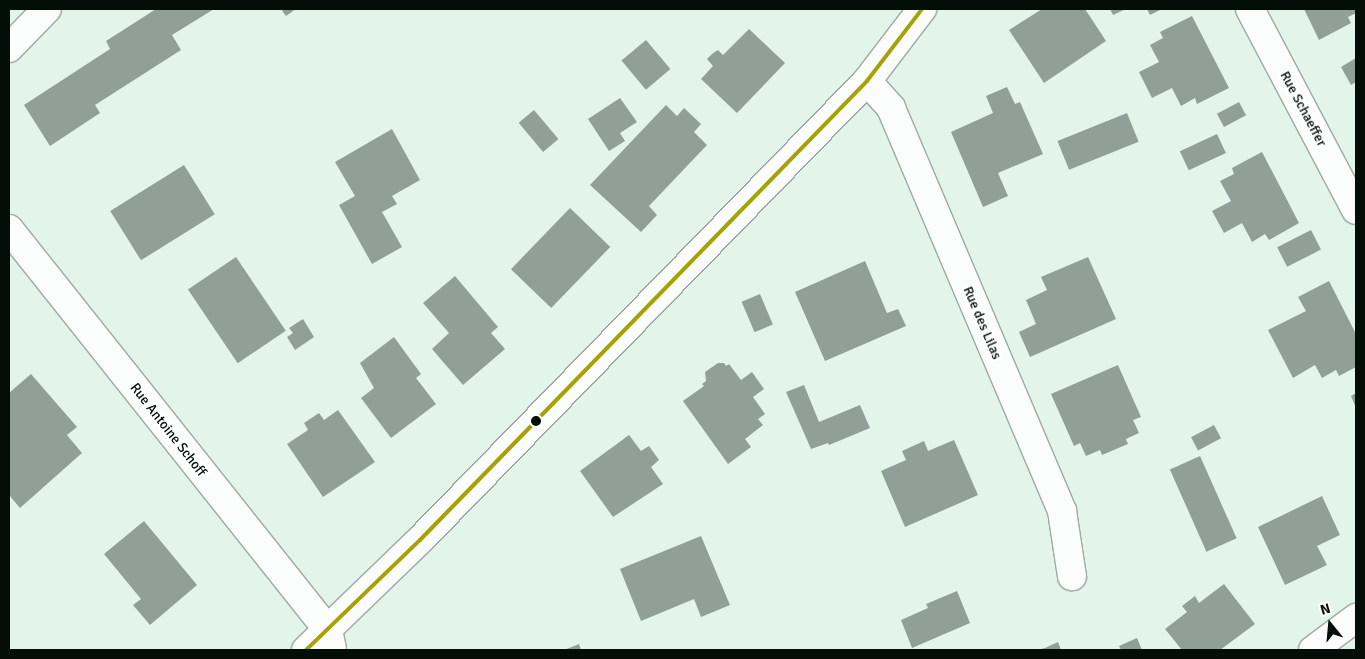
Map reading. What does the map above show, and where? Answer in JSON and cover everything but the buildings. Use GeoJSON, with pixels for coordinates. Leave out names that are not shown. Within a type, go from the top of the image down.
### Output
{"type":"FeatureCollection","features":[{"type":"Feature","properties":{"kind":"street"},"geometry":{"type":"LineString","coordinates":[[9,48],[47,9]]}},
{"type":"Feature","properties":{"kind":"street"},"geometry":{"type":"LineString","coordinates":[[306,650],[330,640],[426,533],[867,81],[922,9]]}},
{"type":"Feature","properties":{"kind":"street","name":"Rue Schaeffer"},"geometry":{"type":"LineString","coordinates":[[1250,9],[1356,210]]}},
{"type":"Feature","properties":{"kind":"street","name":"Rue des Lilas"},"geometry":{"type":"LineString","coordinates":[[867,81],[891,108],[1062,510],[1072,576]]}},
{"type":"Feature","properties":{"kind":"street","name":"Rue Antoine Schoff"},"geometry":{"type":"LineString","coordinates":[[9,229],[330,640]]}},
{"type":"Feature","properties":{"kind":"street"},"geometry":{"type":"LineString","coordinates":[[1313,650],[1356,618]]}},
{"type":"Feature","properties":{"kind":"transit line"},"geometry":{"type":"LineString","coordinates":[[306,650],[420,540],[867,81],[922,9]]}}]}
